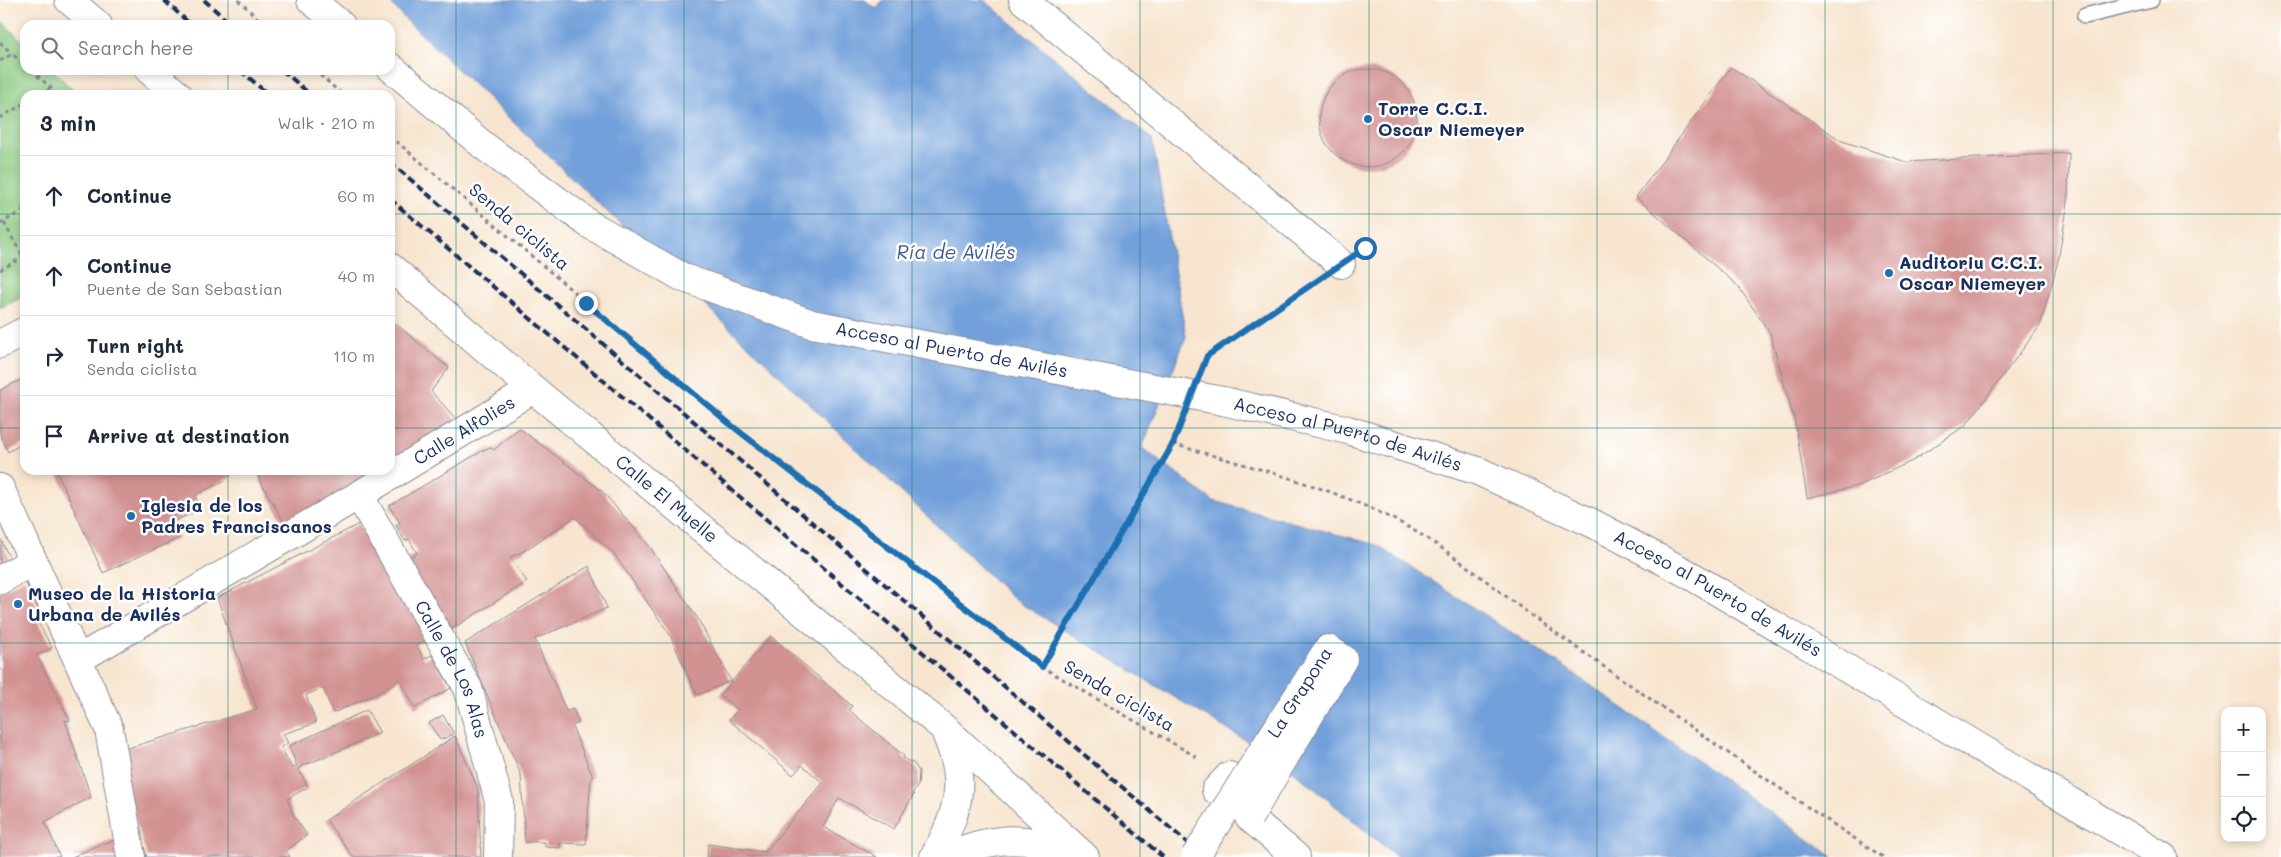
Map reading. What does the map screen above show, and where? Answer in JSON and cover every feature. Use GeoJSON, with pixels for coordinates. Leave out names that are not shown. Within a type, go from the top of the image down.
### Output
{"type":"FeatureCollection","features":[{"type":"Feature","properties":{"kind":"main road"},"geometry":{"type":"LineString","coordinates":[[69,0],[92,20]]}},
{"type":"Feature","properties":{"kind":"main road"},"geometry":{"type":"LineString","coordinates":[[312,0],[335,20]]}},
{"type":"Feature","properties":{"kind":"main road"},"geometry":{"type":"LineString","coordinates":[[1023,0],[1341,264]]}},
{"type":"Feature","properties":{"kind":"main road","name":"Acceso al Puerto de Avilés"},"geometry":{"type":"LineString","coordinates":[[395,71],[484,146],[589,224],[684,278],[812,324],[1223,402],[1348,430],[1478,471],[1592,523],[1690,575],[2163,857]]}},
{"type":"Feature","properties":{"kind":"main road"},"geometry":{"type":"LineString","coordinates":[[155,75],[172,90]]}},
{"type":"Feature","properties":{"kind":"main road","name":"Calle El Muelle"},"geometry":{"type":"LineString","coordinates":[[395,273],[945,729],[1085,857]]}},
{"type":"Feature","properties":{"kind":"main road"},"geometry":{"type":"LineString","coordinates":[[0,344],[20,334]]}},
{"type":"Feature","properties":{"kind":"main road","name":"Calle Alfolies"},"geometry":{"type":"LineString","coordinates":[[395,473],[533,389]]}},
{"type":"Feature","properties":{"kind":"main road","name":"Calle Alfolies"},"geometry":{"type":"LineString","coordinates":[[79,659],[392,475]]}},
{"type":"Feature","properties":{"kind":"main road"},"geometry":{"type":"LineString","coordinates":[[0,488],[109,730],[131,857]]}},
{"type":"Feature","properties":{"kind":"main road","name":"Calle de Los Alas"},"geometry":{"type":"LineString","coordinates":[[359,495],[468,688],[499,801],[498,857]]}},
{"type":"Feature","properties":{"kind":"main road"},"geometry":{"type":"LineString","coordinates":[[0,580],[33,562]]}},
{"type":"Feature","properties":{"kind":"main road","name":"La Grapona"},"geometry":{"type":"LineString","coordinates":[[1195,857],[1328,649],[1343,659],[1248,817],[1304,851]]}},
{"type":"Feature","properties":{"kind":"main road"},"geometry":{"type":"LineString","coordinates":[[934,857],[951,825],[957,797],[957,769],[945,729]]}},
{"type":"Feature","properties":{"kind":"main road"},"geometry":{"type":"LineString","coordinates":[[946,857],[962,850],[1008,840],[1038,843],[1069,857]]}},
{"type":"Feature","properties":{"kind":"lane"},"geometry":{"type":"LineString","coordinates":[[2085,16],[2151,0]]}},
{"type":"Feature","properties":{"kind":"path"},"geometry":{"type":"LineString","coordinates":[[238,0],[260,20]]}},
{"type":"Feature","properties":{"kind":"path"},"geometry":{"type":"LineString","coordinates":[[0,42],[20,61]]}},
{"type":"Feature","properties":{"kind":"path"},"geometry":{"type":"LineString","coordinates":[[0,61],[12,54]]}},
{"type":"Feature","properties":{"kind":"path"},"geometry":{"type":"LineString","coordinates":[[37,75],[52,88],[49,90]]}},
{"type":"Feature","properties":{"kind":"path"},"geometry":{"type":"LineString","coordinates":[[320,75],[337,90]]}},
{"type":"Feature","properties":{"kind":"path"},"geometry":{"type":"LineString","coordinates":[[0,118],[20,107]]}},
{"type":"Feature","properties":{"kind":"path","name":"Senda ciclista"},"geometry":{"type":"LineString","coordinates":[[395,140],[731,425],[1042,667],[1223,783]]}},
{"type":"Feature","properties":{"kind":"path"},"geometry":{"type":"LineString","coordinates":[[20,212],[2,224],[20,250]]}},
{"type":"Feature","properties":{"kind":"path"},"geometry":{"type":"LineString","coordinates":[[0,270],[20,258]]}},
{"type":"Feature","properties":{"kind":"path"},"geometry":{"type":"LineString","coordinates":[[1200,373],[1207,356],[1341,264]]}},
{"type":"Feature","properties":{"kind":"path"},"geometry":{"type":"LineString","coordinates":[[1042,667],[1173,444],[1180,426]]}},
{"type":"Feature","properties":{"kind":"path"},"geometry":{"type":"LineString","coordinates":[[1173,444],[1319,488],[1393,519],[1431,542],[1538,620],[1794,799],[1883,857]]}},
{"type":"Feature","properties":{"kind":"green space"},"geometry":{"type":"Polygon","coordinates":[[[0,20],[20,39],[20,75],[58,75],[73,90],[20,90],[20,298],[0,308],[0,20]]]}},
{"type":"Feature","properties":{"kind":"water","name":"Ría de Avilés"},"geometry":{"type":"Polygon","coordinates":[[[388,0],[865,0],[876,9],[883,0],[984,0],[1152,139],[1186,337],[1142,448],[1213,501],[1377,545],[1566,668],[1833,857],[1397,857],[1286,765],[1015,600],[405,19],[388,0]]]}},
{"type":"Feature","properties":{"kind":"building","name":"Auditoriu C.C.I. Oscar Niemeyer"},"geometry":{"type":"Polygon","coordinates":[[[1731,67],[1842,141],[1906,162],[2069,153],[2068,202],[2058,261],[2040,326],[1966,425],[1914,460],[1861,485],[1807,498],[1795,422],[1770,333],[1738,286],[1636,197],[1731,67]]]}},
{"type":"Feature","properties":{"kind":"building","name":"Torre C.C.I. Oscar Niemeyer"},"geometry":{"type":"Polygon","coordinates":[[[1368,69],[1387,73],[1403,83],[1413,99],[1417,118],[1413,137],[1403,153],[1387,163],[1368,167],[1349,163],[1333,153],[1323,137],[1319,118],[1323,99],[1333,83],[1349,73],[1368,69]]]}},
{"type":"Feature","properties":{"kind":"building"},"geometry":{"type":"Polygon","coordinates":[[[395,323],[449,368],[431,391],[462,426],[395,463],[395,323]]]}},
{"type":"Feature","properties":{"kind":"building"},"geometry":{"type":"Polygon","coordinates":[[[20,380],[20,445],[8,452],[0,434],[0,390],[20,380]]]}},
{"type":"Feature","properties":{"kind":"building"},"geometry":{"type":"Polygon","coordinates":[[[519,428],[602,491],[648,544],[698,619],[731,681],[697,695],[670,635],[614,554],[575,517],[522,552],[510,557],[527,582],[447,632],[400,564],[417,553],[409,539],[405,541],[396,525],[400,523],[389,506],[482,451],[490,447],[494,450],[519,428]]]}},
{"type":"Feature","properties":{"kind":"building","name":"Iglesia de los Padres Franciscanos"},"geometry":{"type":"Polygon","coordinates":[[[58,475],[231,475],[224,481],[195,495],[201,509],[171,523],[179,538],[103,573],[58,475]]]}},
{"type":"Feature","properties":{"kind":"building"},"geometry":{"type":"Polygon","coordinates":[[[259,475],[374,475],[285,524],[259,479],[259,475]]]}},
{"type":"Feature","properties":{"kind":"building"},"geometry":{"type":"Polygon","coordinates":[[[359,524],[429,638],[416,645],[424,659],[432,655],[451,688],[415,708],[400,679],[380,692],[333,713],[323,688],[306,695],[316,723],[283,734],[288,743],[281,747],[292,768],[297,766],[289,746],[367,710],[380,733],[298,768],[308,787],[287,799],[294,816],[307,835],[286,851],[290,857],[147,857],[115,752],[257,709],[217,598],[359,524]]]}},
{"type":"Feature","properties":{"kind":"building"},"geometry":{"type":"Polygon","coordinates":[[[0,538],[13,565],[0,571],[0,538]]]}},
{"type":"Feature","properties":{"kind":"building"},"geometry":{"type":"Polygon","coordinates":[[[589,566],[607,608],[535,639],[566,711],[573,709],[579,723],[572,726],[593,777],[591,777],[586,844],[560,843],[560,848],[545,847],[545,842],[525,842],[521,775],[465,643],[589,566]]]}},
{"type":"Feature","properties":{"kind":"building"},"geometry":{"type":"Polygon","coordinates":[[[24,579],[41,616],[36,619],[52,648],[37,655],[70,721],[65,720],[91,797],[45,822],[60,857],[0,857],[0,592],[24,579]]]}},
{"type":"Feature","properties":{"kind":"building"},"geometry":{"type":"Polygon","coordinates":[[[771,636],[852,706],[849,710],[904,756],[903,758],[914,764],[919,771],[918,786],[912,793],[914,794],[894,829],[839,798],[823,827],[877,857],[707,857],[708,844],[765,852],[823,783],[802,765],[793,775],[729,720],[738,710],[720,695],[771,636]]]}},
{"type":"Feature","properties":{"kind":"building"},"geometry":{"type":"Polygon","coordinates":[[[443,715],[454,734],[440,740],[429,723],[443,715]]]}},
{"type":"Feature","properties":{"kind":"building"},"geometry":{"type":"Polygon","coordinates":[[[455,736],[478,788],[481,857],[353,857],[326,820],[455,736]]]}},
{"type":"Feature","properties":{"kind":"building"},"geometry":{"type":"Polygon","coordinates":[[[115,840],[119,857],[72,857],[104,843],[115,840]]]}},
{"type":"Feature","properties":{"kind":"railway"},"geometry":{"type":"LineString","coordinates":[[164,0],[186,20]]}},
{"type":"Feature","properties":{"kind":"railway"},"geometry":{"type":"LineString","coordinates":[[204,0],[226,20]]}},
{"type":"Feature","properties":{"kind":"railway"},"geometry":{"type":"LineString","coordinates":[[246,75],[263,90]]}},
{"type":"Feature","properties":{"kind":"railway"},"geometry":{"type":"LineString","coordinates":[[288,75],[305,90]]}},
{"type":"Feature","properties":{"kind":"railway"},"geometry":{"type":"LineString","coordinates":[[395,166],[1204,857]]}},
{"type":"Feature","properties":{"kind":"railway"},"geometry":{"type":"LineString","coordinates":[[395,203],[1163,857]]}},
{"type":"Feature","properties":{"kind":"place","name":"Torre C.C.I. Oscar Niemeyer"},"geometry":{"type":"Point","coordinates":[1368,119]}},
{"type":"Feature","properties":{"kind":"place","name":"Auditoriu C.C.I. Oscar Niemeyer"},"geometry":{"type":"Point","coordinates":[1889,273]}},
{"type":"Feature","properties":{"kind":"place","name":"Iglesia de los Padres Franciscanos"},"geometry":{"type":"Point","coordinates":[131,516]}},
{"type":"Feature","properties":{"kind":"place","name":"Museo de la Historia Urbana de Avilés"},"geometry":{"type":"Point","coordinates":[18,604]}},
{"type":"Feature","properties":{"kind":"route"},"geometry":{"type":"LineString","coordinates":[[586,303],[731,425],[1042,667],[1173,444],[1207,356],[1365,248]]}}]}
